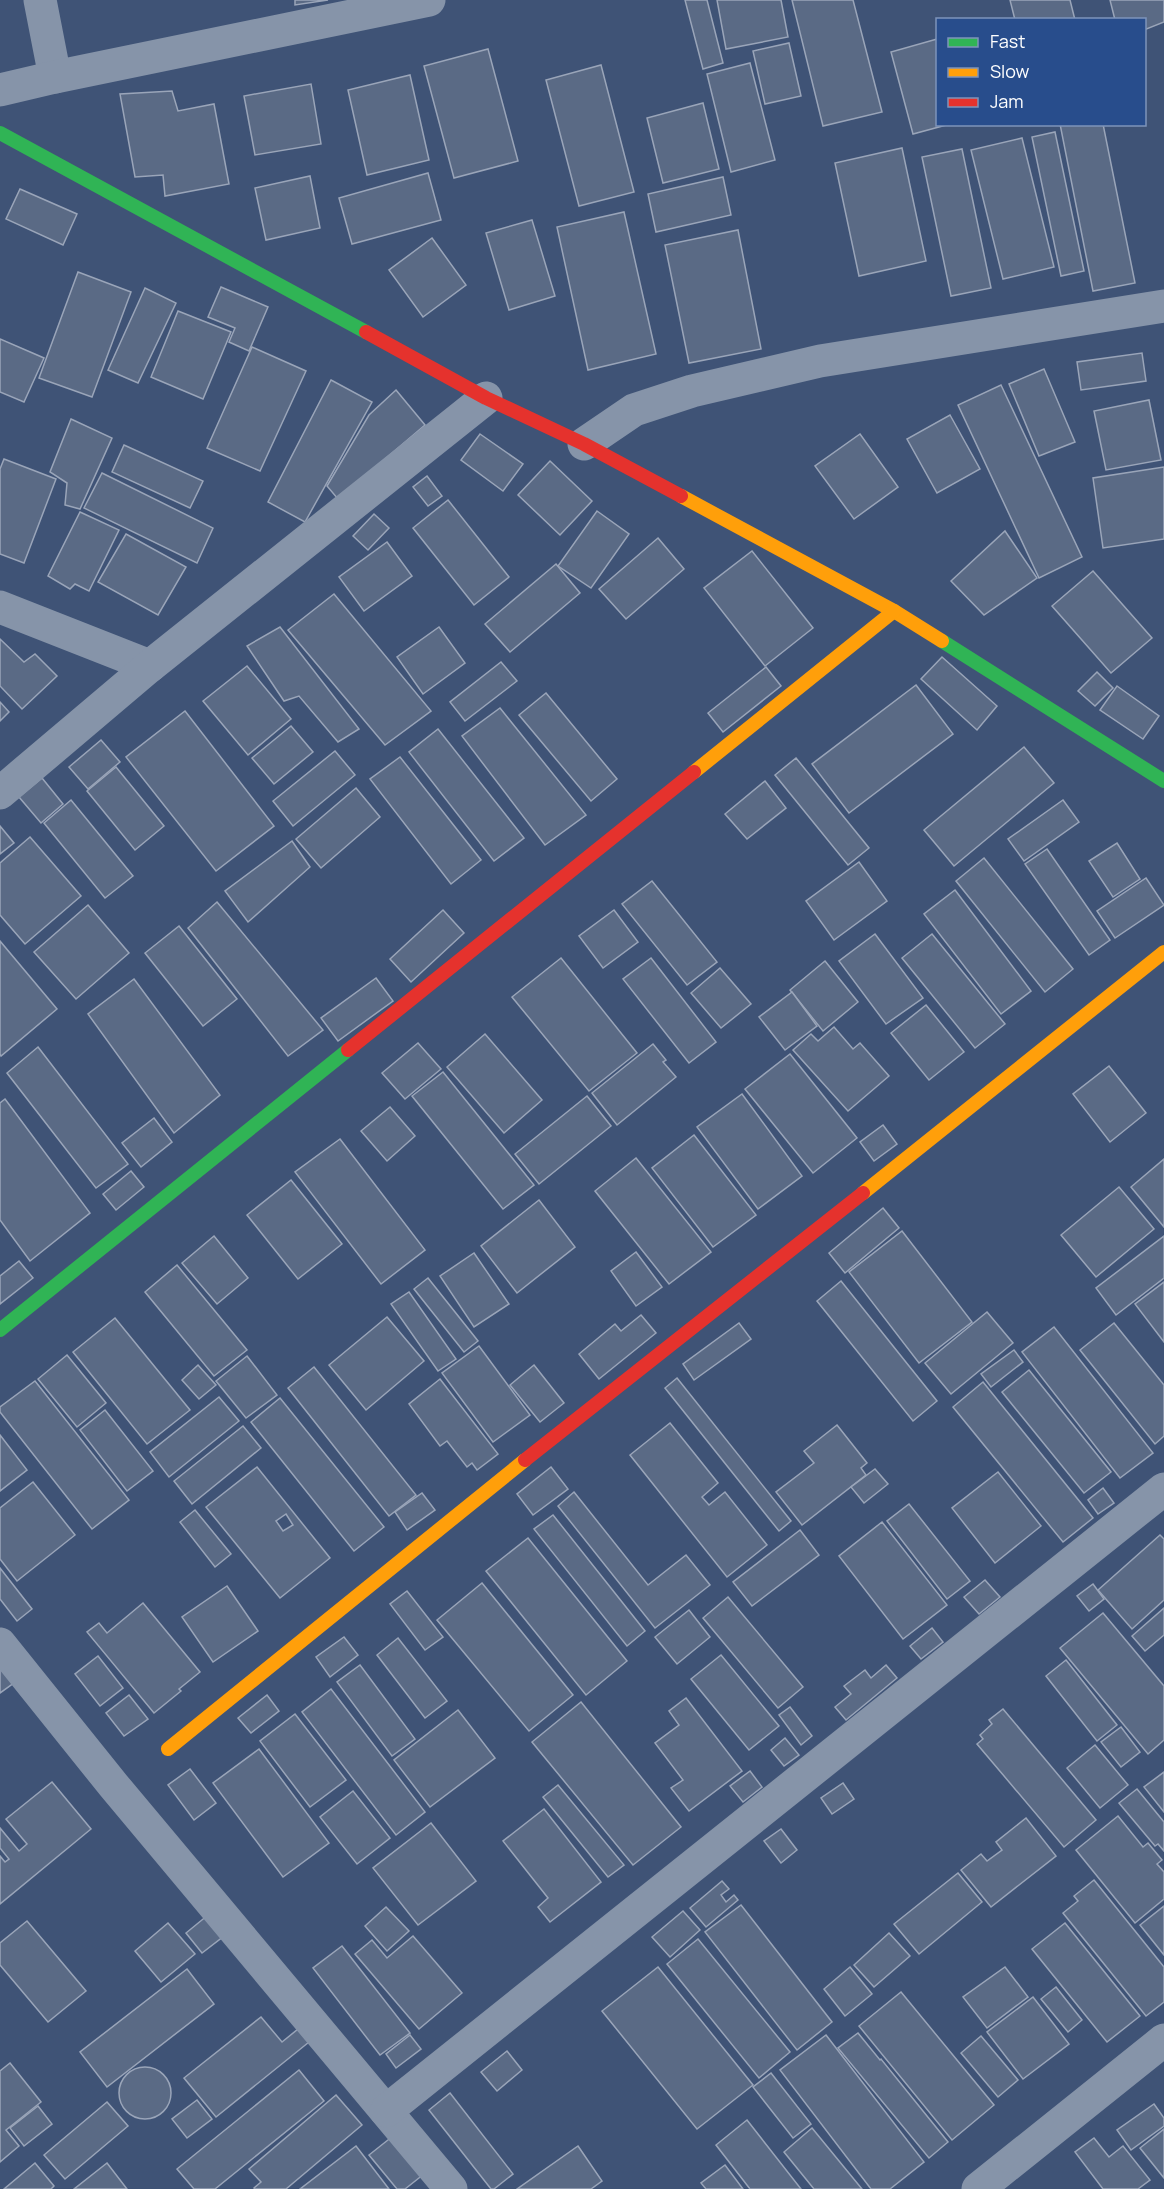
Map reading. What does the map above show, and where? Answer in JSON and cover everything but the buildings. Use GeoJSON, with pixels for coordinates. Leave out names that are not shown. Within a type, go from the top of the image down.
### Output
{"type":"FeatureCollection","features":[{"type":"Feature","properties":{"kind":"street"},"geometry":{"type":"LineString","coordinates":[[40,0],[55,76]]}},
{"type":"Feature","properties":{"kind":"street"},"geometry":{"type":"LineString","coordinates":[[0,90],[55,76],[429,0]]}},
{"type":"Feature","properties":{"kind":"street"},"geometry":{"type":"LineString","coordinates":[[0,133],[486,398],[584,444],[894,611],[1164,781]]}},
{"type":"Feature","properties":{"kind":"street"},"geometry":{"type":"LineString","coordinates":[[584,444],[634,410],[692,391],[820,361],[1164,306]]}},
{"type":"Feature","properties":{"kind":"street"},"geometry":{"type":"LineString","coordinates":[[0,793],[150,666],[486,398]]}},
{"type":"Feature","properties":{"kind":"street"},"geometry":{"type":"LineString","coordinates":[[0,607],[150,666]]}},
{"type":"Feature","properties":{"kind":"street"},"geometry":{"type":"LineString","coordinates":[[0,1329],[894,611]]}},
{"type":"Feature","properties":{"kind":"street"},"geometry":{"type":"LineString","coordinates":[[168,1749],[545,1444],[904,1162],[1164,952]]}},
{"type":"Feature","properties":{"kind":"street"},"geometry":{"type":"LineString","coordinates":[[386,2111],[1164,1489]]}},
{"type":"Feature","properties":{"kind":"street"},"geometry":{"type":"LineString","coordinates":[[0,1644],[114,1786],[451,2189]]}},
{"type":"Feature","properties":{"kind":"street"},"geometry":{"type":"LineString","coordinates":[[978,2189],[1164,2040]]}},
{"type":"Feature","properties":{"kind":"traffic: fast"},"geometry":{"type":"LineString","coordinates":[[0,133],[366,332]]}},
{"type":"Feature","properties":{"kind":"traffic: fast"},"geometry":{"type":"LineString","coordinates":[[942,641],[1164,781]]}},
{"type":"Feature","properties":{"kind":"traffic: fast"},"geometry":{"type":"LineString","coordinates":[[0,1330],[348,1050]]}},
{"type":"Feature","properties":{"kind":"traffic: slow"},"geometry":{"type":"LineString","coordinates":[[681,496],[894,611],[942,641]]}},
{"type":"Feature","properties":{"kind":"traffic: slow"},"geometry":{"type":"LineString","coordinates":[[694,772],[894,611]]}},
{"type":"Feature","properties":{"kind":"traffic: slow"},"geometry":{"type":"LineString","coordinates":[[863,1193],[1164,952]]}},
{"type":"Feature","properties":{"kind":"traffic: slow"},"geometry":{"type":"LineString","coordinates":[[168,1749],[525,1460]]}},
{"type":"Feature","properties":{"kind":"traffic: jam"},"geometry":{"type":"LineString","coordinates":[[366,332],[486,398],[584,444],[681,496]]}},
{"type":"Feature","properties":{"kind":"traffic: jam"},"geometry":{"type":"LineString","coordinates":[[348,1050],[694,772]]}},
{"type":"Feature","properties":{"kind":"traffic: jam"},"geometry":{"type":"LineString","coordinates":[[525,1460],[863,1193]]}}]}
